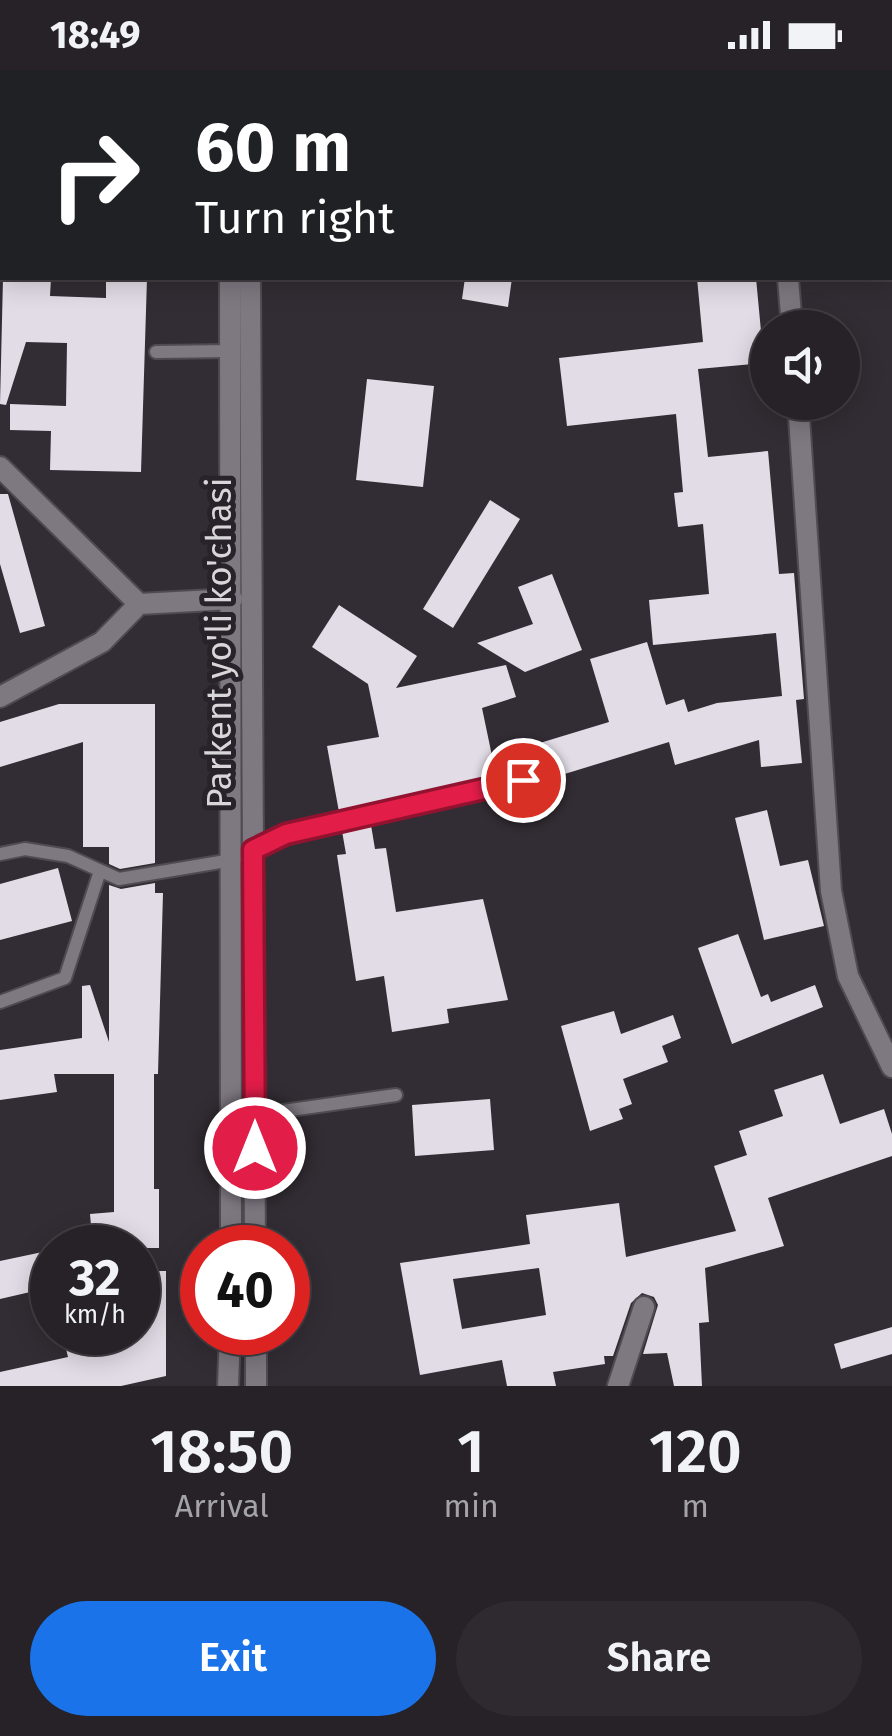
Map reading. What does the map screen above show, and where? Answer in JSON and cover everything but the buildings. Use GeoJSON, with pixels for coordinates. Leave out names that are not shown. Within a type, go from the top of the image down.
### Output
{"type":"FeatureCollection","features":[{"type":"Feature","properties":{"kind":"street","name":"Parkent yo'li ko'chasi"},"geometry":{"type":"LineString","coordinates":[[230,280],[232,1225]]}},
{"type":"Feature","properties":{"kind":"street","name":"Parkent yo'li ko'chasi"},"geometry":{"type":"LineString","coordinates":[[250,280],[255,1225]]}},
{"type":"Feature","properties":{"kind":"street"},"geometry":{"type":"LineString","coordinates":[[788,280],[791,310]]}},
{"type":"Feature","properties":{"kind":"street"},"geometry":{"type":"LineString","coordinates":[[799,420],[831,891],[848,976],[892,1067]]}},
{"type":"Feature","properties":{"kind":"street"},"geometry":{"type":"LineString","coordinates":[[4,477],[140,604]]}},
{"type":"Feature","properties":{"kind":"street"},"geometry":{"type":"LineString","coordinates":[[0,697],[102,642],[140,604],[232,598]]}},
{"type":"Feature","properties":{"kind":"street"},"geometry":{"type":"LineString","coordinates":[[618,1386],[644,1306]]}},
{"type":"Feature","properties":{"kind":"street"},"geometry":{"type":"LineString","coordinates":[[228,1386],[229,1355]]}},
{"type":"Feature","properties":{"kind":"street"},"geometry":{"type":"LineString","coordinates":[[256,1355],[256,1386]]}},
{"type":"Feature","properties":{"kind":"lane"},"geometry":{"type":"LineString","coordinates":[[156,352],[230,351]]}},
{"type":"Feature","properties":{"kind":"lane"},"geometry":{"type":"LineString","coordinates":[[0,854],[24,849],[68,856],[119,879],[232,860],[286,834],[523,780]]}},
{"type":"Feature","properties":{"kind":"lane"},"geometry":{"type":"LineString","coordinates":[[0,1002],[65,978],[100,870]]}},
{"type":"Feature","properties":{"kind":"lane"},"geometry":{"type":"LineString","coordinates":[[254,1116],[396,1095]]}},
{"type":"Feature","properties":{"kind":"route"},"geometry":{"type":"LineString","coordinates":[[255,1148],[253,850],[286,834],[523,780]]}}]}
